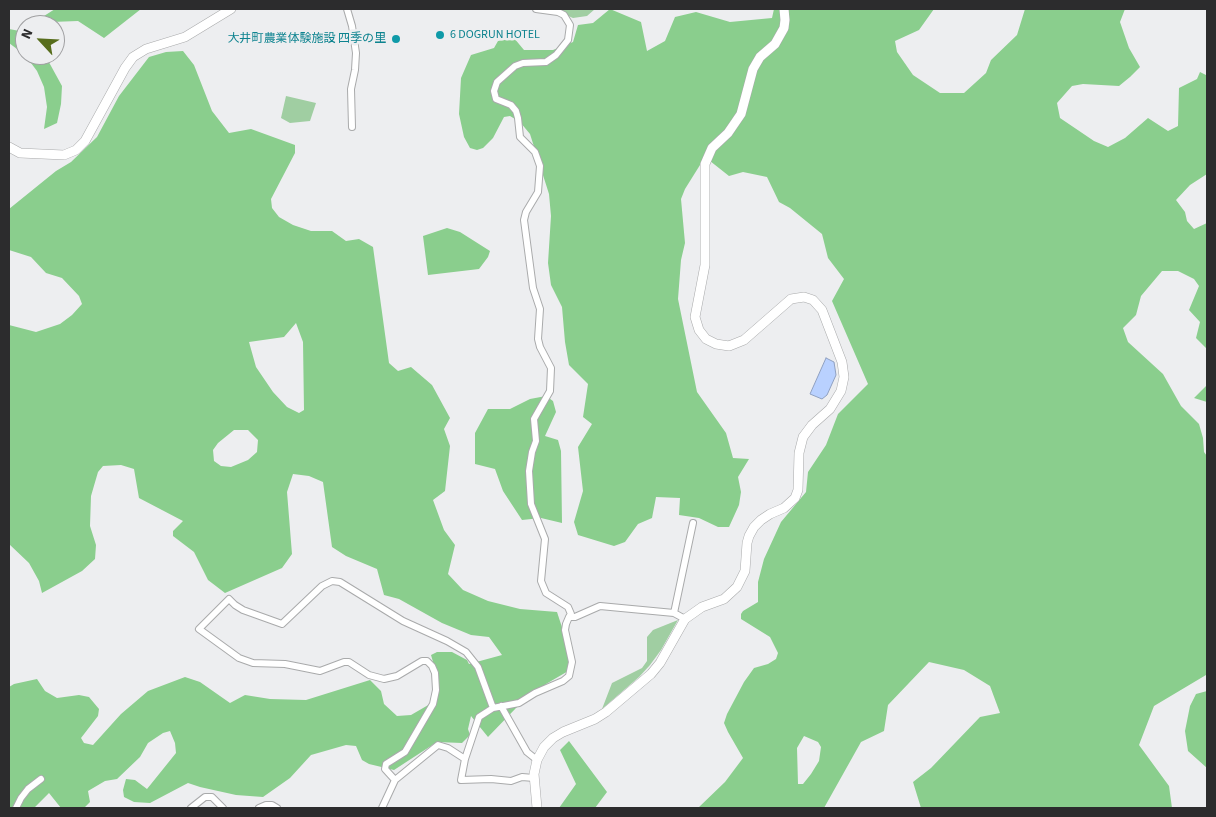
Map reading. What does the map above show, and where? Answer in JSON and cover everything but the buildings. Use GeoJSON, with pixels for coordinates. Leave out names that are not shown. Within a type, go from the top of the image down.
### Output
{"type":"FeatureCollection","features":[{"type":"Feature","properties":{"kind":"street"},"geometry":{"type":"LineString","coordinates":[[9,147],[20,153],[64,155],[76,150],[85,141],[133,57],[146,49],[184,37],[231,9]]}},
{"type":"Feature","properties":{"kind":"street"},"geometry":{"type":"LineString","coordinates":[[347,9],[356,53],[351,89],[352,127]]}},
{"type":"Feature","properties":{"kind":"street"},"geometry":{"type":"LineString","coordinates":[[534,778],[522,777],[514,781],[491,779],[461,780],[479,717],[493,708],[519,703],[563,681],[569,676],[572,662],[565,630],[571,614],[568,607],[546,592],[542,585],[540,575],[545,550],[545,539],[531,504],[529,483],[530,461],[536,442],[534,419],[546,399],[551,383],[550,365],[540,347],[538,339],[540,310],[533,288],[524,220],[526,212],[538,192],[540,166],[535,152],[520,138],[516,111],[511,105],[496,99],[494,91],[497,82],[514,66],[522,63],[546,62],[556,55],[568,40],[570,25],[564,15],[558,12],[536,9]]}},
{"type":"Feature","properties":{"kind":"street"},"geometry":{"type":"LineString","coordinates":[[537,808],[534,778],[537,760],[544,747],[552,738],[606,712],[651,674],[660,663],[685,620],[702,607],[724,599],[737,587],[745,571],[749,536],[761,520],[784,508],[795,498],[798,490],[798,453],[803,437],[807,430],[835,403],[843,384],[842,362],[822,310],[808,298],[799,297],[791,299],[744,340],[733,345],[723,346],[706,339],[699,330],[695,317],[705,265],[705,164],[712,148],[728,133],[741,114],[753,69],[760,58],[775,44],[784,28],[784,9]]}},
{"type":"Feature","properties":{"kind":"street"},"geometry":{"type":"LineString","coordinates":[[674,613],[693,523]]}},
{"type":"Feature","properties":{"kind":"street"},"geometry":{"type":"LineString","coordinates":[[395,780],[385,769],[386,764],[405,752],[433,704],[436,690],[435,673],[427,661],[418,662],[397,676],[384,679],[369,675],[348,662],[320,670],[286,664],[253,663],[239,658],[199,629],[229,599],[244,610],[282,624],[322,586],[332,581],[340,582],[403,621],[466,652],[478,667],[493,708]]}},
{"type":"Feature","properties":{"kind":"street"},"geometry":{"type":"LineString","coordinates":[[569,617],[575,617],[600,606],[674,613],[685,620]]}},
{"type":"Feature","properties":{"kind":"street"},"geometry":{"type":"LineString","coordinates":[[501,706],[527,752],[537,760]]}},
{"type":"Feature","properties":{"kind":"street"},"geometry":{"type":"LineString","coordinates":[[382,808],[395,780],[438,745],[448,748],[466,759]]}},
{"type":"Feature","properties":{"kind":"street"},"geometry":{"type":"LineString","coordinates":[[16,808],[28,789],[41,778]]}},
{"type":"Feature","properties":{"kind":"street"},"geometry":{"type":"LineString","coordinates":[[191,808],[205,797],[212,797],[223,808]]}},
{"type":"Feature","properties":{"kind":"street"},"geometry":{"type":"LineString","coordinates":[[259,808],[266,805],[277,808]]}},
{"type":"Feature","properties":{"kind":"green space"},"geometry":{"type":"Polygon","coordinates":[[[55,9],[141,9],[104,38],[78,21],[65,21],[65,15],[46,15],[55,9]]]}},
{"type":"Feature","properties":{"kind":"green space"},"geometry":{"type":"Polygon","coordinates":[[[552,9],[595,9],[587,16],[573,18],[552,9]]]}},
{"type":"Feature","properties":{"kind":"green space"},"geometry":{"type":"Polygon","coordinates":[[[610,9],[641,22],[647,51],[665,41],[675,17],[696,12],[730,22],[772,18],[774,9],[934,9],[919,30],[895,41],[897,52],[913,75],[940,93],[964,93],[986,73],[991,60],[1017,35],[1025,9],[1125,9],[1120,22],[1129,48],[1140,67],[1119,86],[1083,84],[1072,86],[1057,103],[1060,118],[1094,141],[1108,147],[1125,138],[1148,118],[1168,131],[1178,126],[1179,88],[1197,79],[1200,72],[1206,75],[1207,174],[1190,185],[1176,200],[1185,212],[1187,221],[1194,229],[1207,223],[1207,349],[1196,338],[1200,322],[1189,310],[1199,286],[1194,279],[1178,271],[1162,271],[1141,296],[1136,315],[1123,328],[1128,342],[1163,374],[1181,406],[1199,424],[1204,452],[1207,456],[1207,671],[1206,675],[1154,706],[1139,745],[1169,786],[1172,808],[921,808],[913,782],[931,768],[980,717],[1000,713],[990,686],[964,670],[929,662],[888,705],[884,731],[861,742],[824,808],[698,808],[725,782],[743,758],[724,723],[727,714],[744,682],[754,668],[768,664],[776,659],[778,653],[770,637],[741,619],[741,614],[758,602],[758,582],[764,559],[781,522],[806,492],[808,472],[826,445],[838,414],[868,384],[832,301],[844,279],[828,258],[822,234],[790,208],[779,202],[767,177],[743,172],[729,176],[705,157],[681,199],[685,243],[681,260],[678,299],[697,392],[726,433],[733,458],[749,459],[738,477],[741,492],[739,505],[729,527],[718,527],[699,518],[679,515],[680,498],[656,497],[652,518],[638,524],[625,542],[614,546],[578,535],[574,522],[583,491],[578,447],[592,424],[583,417],[588,384],[569,365],[562,307],[551,285],[548,263],[551,216],[549,194],[530,134],[520,122],[510,116],[504,117],[493,138],[483,148],[477,150],[470,148],[464,137],[459,114],[461,78],[471,55],[494,48],[498,41],[514,38],[524,50],[553,50],[573,42],[578,25],[593,23],[610,9]],[[804,736],[797,748],[798,784],[803,784],[819,761],[821,747],[818,742],[804,736]]]}},
{"type":"Feature","properties":{"kind":"green space"},"geometry":{"type":"Polygon","coordinates":[[[9,29],[15,30],[15,48],[9,43],[9,29]]]}},
{"type":"Feature","properties":{"kind":"green space"},"geometry":{"type":"Polygon","coordinates":[[[183,51],[194,65],[212,111],[229,133],[251,129],[295,145],[295,153],[271,199],[272,208],[279,217],[293,225],[311,231],[332,231],[346,241],[359,239],[373,247],[389,363],[398,371],[411,367],[432,385],[450,418],[444,429],[450,446],[445,491],[433,500],[444,530],[455,545],[448,574],[463,590],[488,601],[520,609],[557,612],[575,667],[546,684],[516,708],[488,737],[471,716],[468,729],[470,735],[462,743],[437,742],[394,770],[369,764],[362,760],[356,746],[346,745],[311,755],[290,778],[263,797],[236,795],[188,783],[150,803],[134,802],[124,797],[123,790],[126,779],[135,780],[147,789],[176,753],[175,743],[170,731],[163,733],[148,743],[140,757],[117,779],[105,781],[88,791],[90,802],[84,808],[61,808],[49,793],[34,808],[9,808],[9,687],[14,684],[37,679],[45,691],[57,698],[79,695],[89,697],[99,709],[98,716],[81,738],[84,743],[93,745],[121,714],[148,691],[185,677],[200,682],[230,703],[245,695],[270,699],[306,700],[370,680],[381,691],[384,704],[397,716],[411,715],[430,704],[439,682],[431,655],[437,652],[452,652],[467,660],[469,664],[502,655],[489,637],[471,635],[442,623],[399,599],[384,595],[377,569],[346,556],[332,547],[323,482],[309,476],[293,474],[287,492],[292,554],[282,568],[225,593],[208,580],[194,552],[173,536],[173,531],[183,521],[139,498],[134,469],[121,465],[103,466],[98,472],[91,496],[90,526],[96,545],[95,559],[82,571],[42,593],[39,581],[29,563],[9,544],[9,325],[36,332],[60,324],[82,304],[79,296],[62,278],[46,273],[31,257],[9,250],[9,209],[56,171],[71,162],[97,137],[119,96],[149,57],[166,52],[183,51]],[[296,323],[284,337],[249,342],[256,367],[273,392],[287,407],[299,413],[304,410],[303,342],[296,323]],[[234,430],[218,443],[213,450],[214,461],[221,466],[231,467],[248,460],[257,452],[258,440],[248,430],[234,430]]]}},
{"type":"Feature","properties":{"kind":"green space"},"geometry":{"type":"Polygon","coordinates":[[[32,65],[50,65],[62,86],[57,123],[44,129],[47,107],[44,87],[32,65]]]}},
{"type":"Feature","properties":{"kind":"green space"},"geometry":{"type":"Polygon","coordinates":[[[286,96],[316,103],[310,121],[290,123],[281,118],[286,96]]]}},
{"type":"Feature","properties":{"kind":"green space"},"geometry":{"type":"Polygon","coordinates":[[[447,228],[460,232],[490,251],[479,269],[428,275],[423,236],[447,228]]]}},
{"type":"Feature","properties":{"kind":"green space"},"geometry":{"type":"Polygon","coordinates":[[[1207,385],[1207,402],[1194,398],[1207,385]]]}},
{"type":"Feature","properties":{"kind":"green space"},"geometry":{"type":"Polygon","coordinates":[[[546,396],[553,401],[556,412],[545,436],[558,440],[561,451],[562,523],[541,518],[522,520],[503,491],[495,469],[475,464],[475,433],[488,409],[510,409],[530,399],[546,396]]]}},
{"type":"Feature","properties":{"kind":"green space"},"geometry":{"type":"Polygon","coordinates":[[[678,620],[650,665],[602,709],[612,683],[642,668],[647,661],[647,637],[653,630],[678,620]]]}},
{"type":"Feature","properties":{"kind":"green space"},"geometry":{"type":"Polygon","coordinates":[[[1207,691],[1207,768],[1188,751],[1185,731],[1190,706],[1196,694],[1207,691]]]}},
{"type":"Feature","properties":{"kind":"green space"},"geometry":{"type":"Polygon","coordinates":[[[569,741],[607,792],[595,808],[559,808],[576,784],[560,750],[569,741]]]}},
{"type":"Feature","properties":{"kind":"water"},"geometry":{"type":"Polygon","coordinates":[[[826,358],[834,362],[836,375],[827,395],[822,399],[810,394],[826,358]]]}},
{"type":"Feature","properties":{"kind":"place","name":"6 DOGRUN HOTEL"},"geometry":{"type":"Point","coordinates":[440,35]}},
{"type":"Feature","properties":{"kind":"place","name":"大井町農業体験施設 四季の里"},"geometry":{"type":"Point","coordinates":[396,39]}}]}
